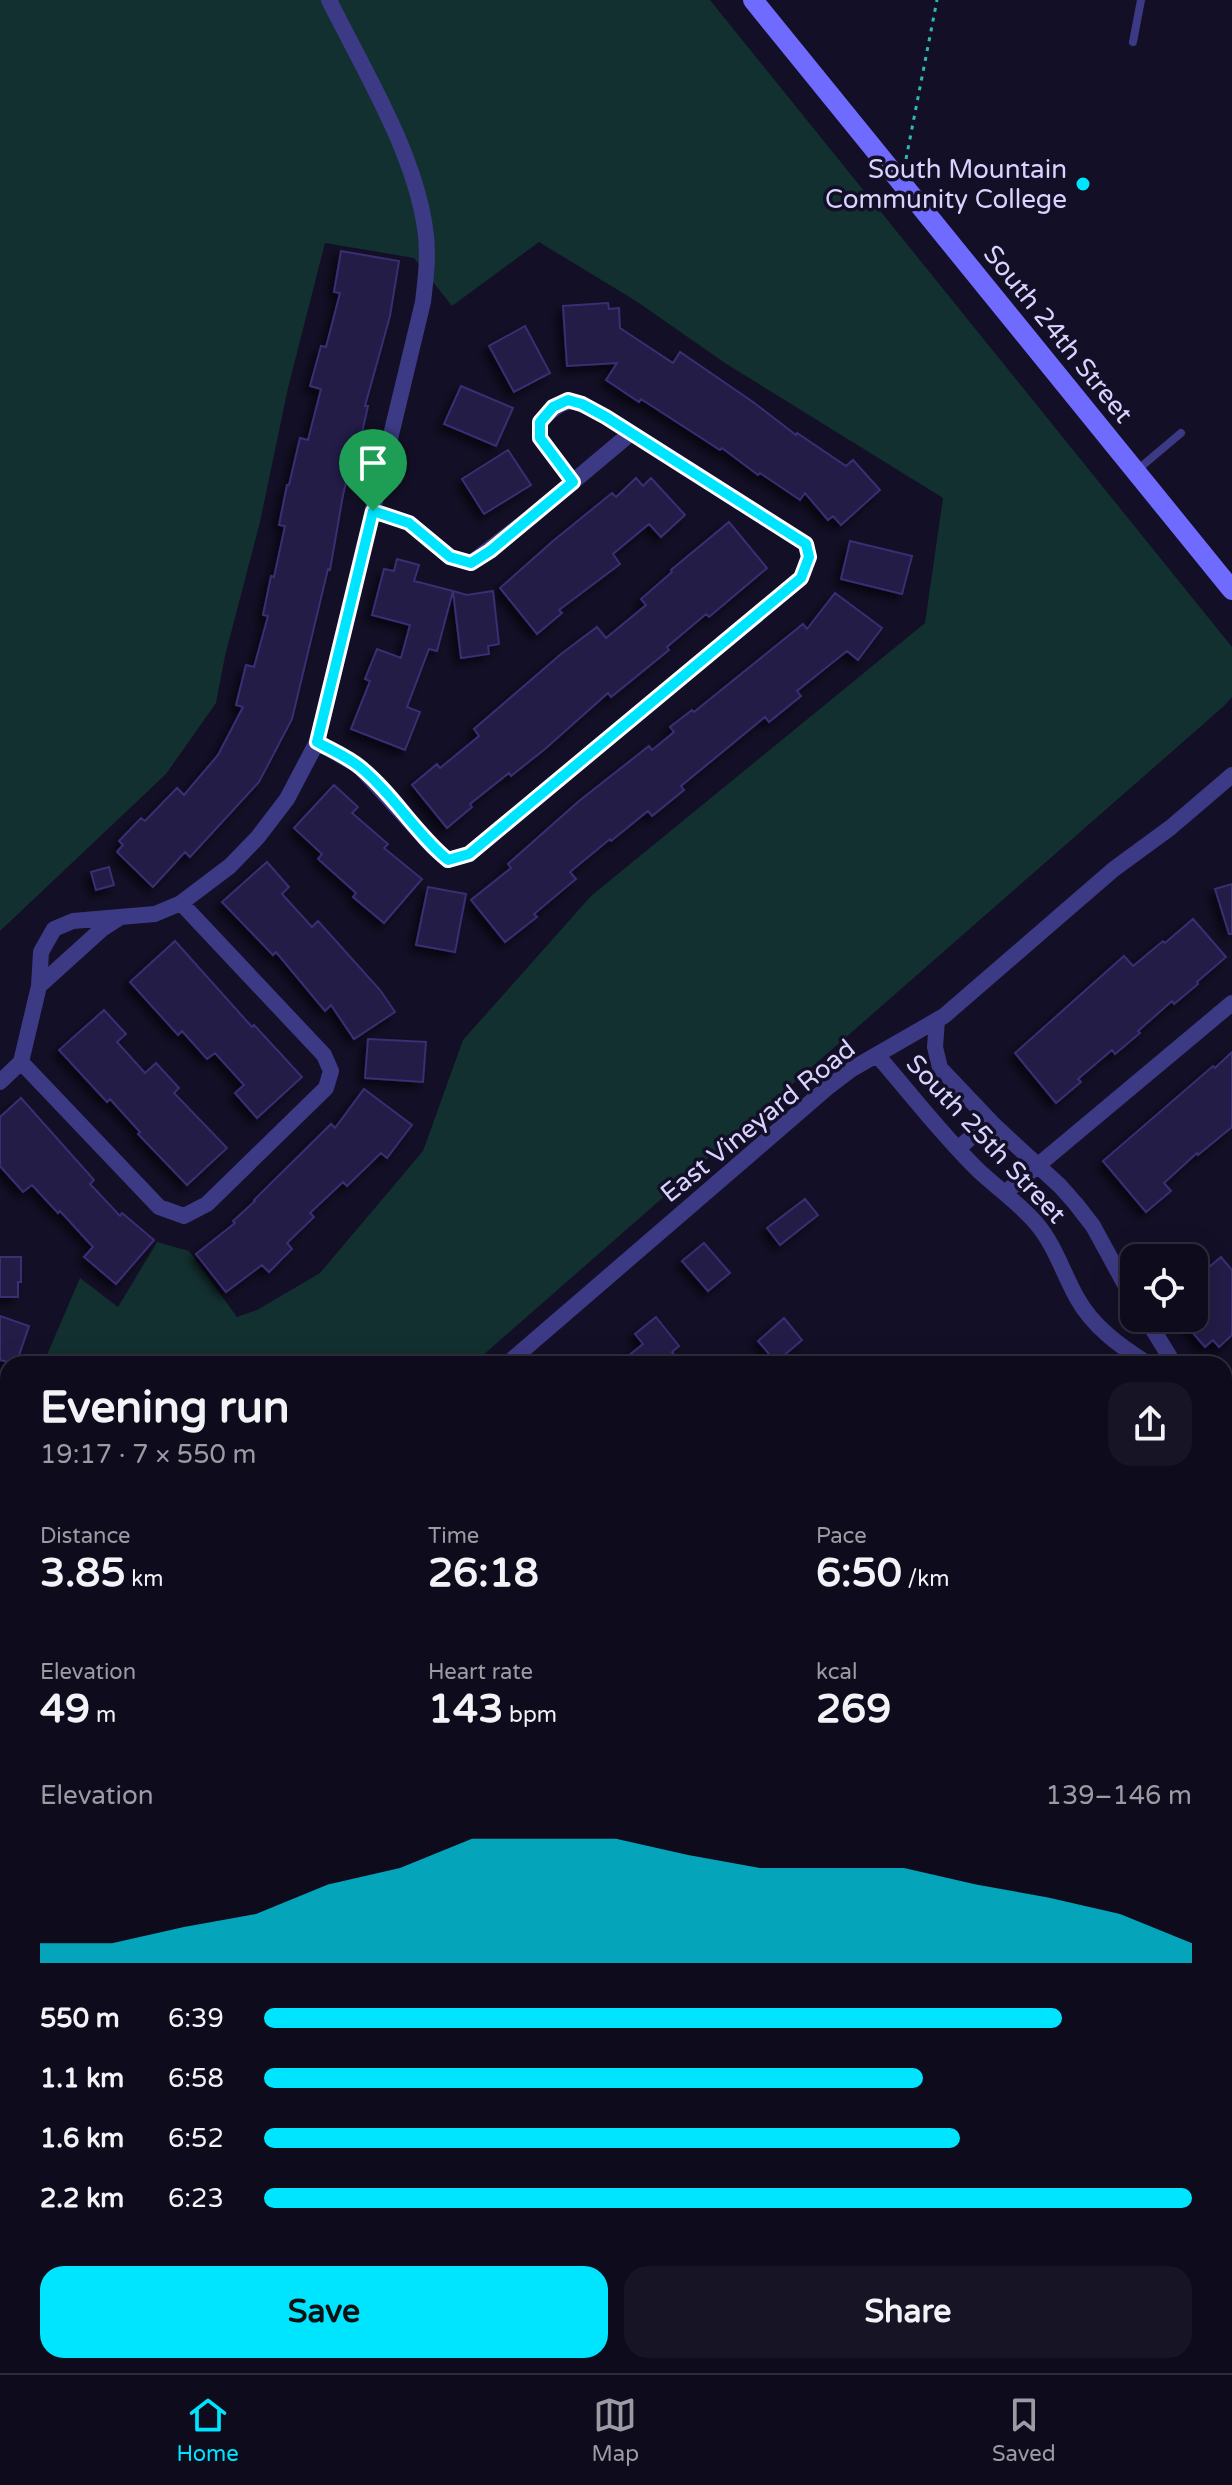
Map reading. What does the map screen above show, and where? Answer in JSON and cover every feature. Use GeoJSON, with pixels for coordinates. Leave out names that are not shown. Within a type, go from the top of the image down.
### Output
{"type":"FeatureCollection","features":[{"type":"Feature","properties":{"kind":"main road","name":"South 24th Street"},"geometry":{"type":"LineString","coordinates":[[753,0],[1232,590]]}},
{"type":"Feature","properties":{"kind":"street"},"geometry":{"type":"LineString","coordinates":[[0,1082],[21,1062],[39,986],[41,952],[54,929],[73,921],[97,917],[155,914],[181,903],[230,866],[258,837],[287,799],[317,742],[423,302],[427,264],[425,227],[400,145],[329,0]]}},
{"type":"Feature","properties":{"kind":"street"},"geometry":{"type":"LineString","coordinates":[[317,742],[359,766],[448,860],[469,854],[801,578],[809,557],[806,544],[631,433],[582,404],[568,400],[553,407],[540,422],[540,438],[573,482]]}},
{"type":"Feature","properties":{"kind":"street"},"geometry":{"type":"LineString","coordinates":[[373,511],[409,523],[450,557],[471,563],[490,551],[631,433]]}},
{"type":"Feature","properties":{"kind":"street","name":"East Vineyard Road"},"geometry":{"type":"LineString","coordinates":[[516,1356],[827,1088],[852,1069],[937,1020],[1114,869],[1170,828],[1232,775]]}},
{"type":"Feature","properties":{"kind":"street"},"geometry":{"type":"LineString","coordinates":[[21,1062],[159,1207],[184,1216],[207,1204],[326,1088],[331,1071],[324,1055],[181,903]]}},
{"type":"Feature","properties":{"kind":"street"},"geometry":{"type":"LineString","coordinates":[[39,986],[102,929],[119,918]]}},
{"type":"Feature","properties":{"kind":"street"},"geometry":{"type":"LineString","coordinates":[[1006,1192],[1232,1003]]}},
{"type":"Feature","properties":{"kind":"street","name":"South 25th Street"},"geometry":{"type":"LineString","coordinates":[[937,1020],[935,1047],[940,1068],[989,1121],[1060,1186],[1093,1226],[1120,1275]]}},
{"type":"Feature","properties":{"kind":"street","name":"South 25th Street"},"geometry":{"type":"LineString","coordinates":[[877,1055],[978,1170],[1038,1224],[1077,1299],[1096,1326],[1136,1356]]}},
{"type":"Feature","properties":{"kind":"street"},"geometry":{"type":"LineString","coordinates":[[959,1148],[989,1121]]}},
{"type":"Feature","properties":{"kind":"street"},"geometry":{"type":"LineString","coordinates":[[1155,1332],[1169,1356]]}},
{"type":"Feature","properties":{"kind":"lane"},"geometry":{"type":"LineString","coordinates":[[1133,42],[1141,0]]}},
{"type":"Feature","properties":{"kind":"lane"},"geometry":{"type":"LineString","coordinates":[[1136,471],[1181,433]]}},
{"type":"Feature","properties":{"kind":"path"},"geometry":{"type":"LineString","coordinates":[[901,182],[937,0]]}},
{"type":"Feature","properties":{"kind":"green space"},"geometry":{"type":"Polygon","coordinates":[[[0,0],[710,0],[1232,647],[1232,697],[1224,706],[482,1356],[46,1356],[80,1278],[118,1307],[157,1242],[189,1251],[237,1317],[257,1310],[320,1273],[423,1151],[463,1040],[591,896],[925,623],[943,498],[725,363],[636,301],[539,242],[452,306],[414,258],[325,243],[288,388],[260,522],[216,703],[166,774],[0,931],[0,0]]]}},
{"type":"Feature","properties":{"kind":"building"},"geometry":{"type":"Polygon","coordinates":[[[341,251],[399,261],[390,316],[365,406],[368,406],[359,446],[355,445],[330,570],[292,719],[259,782],[190,857],[185,852],[153,887],[117,852],[123,845],[119,841],[141,818],[145,821],[177,788],[184,795],[218,755],[243,707],[236,705],[246,665],[254,667],[268,616],[263,615],[285,526],[279,525],[287,485],[300,438],[308,440],[321,389],[310,386],[321,346],[326,347],[340,293],[334,292],[341,251]]]}},
{"type":"Feature","properties":{"kind":"building"},"geometry":{"type":"Polygon","coordinates":[[[608,303],[609,309],[619,308],[620,328],[673,363],[680,352],[796,435],[846,466],[853,460],[880,490],[841,525],[833,516],[828,520],[805,493],[800,500],[760,473],[758,475],[722,448],[720,450],[606,380],[617,363],[567,366],[563,306],[608,303]]]}},
{"type":"Feature","properties":{"kind":"building"},"geometry":{"type":"Polygon","coordinates":[[[525,326],[550,373],[514,392],[489,346],[525,326]]]}},
{"type":"Feature","properties":{"kind":"building"},"geometry":{"type":"Polygon","coordinates":[[[461,386],[513,408],[496,446],[444,424],[461,386]]]}},
{"type":"Feature","properties":{"kind":"building"},"geometry":{"type":"Polygon","coordinates":[[[508,450],[531,485],[484,514],[462,479],[508,450]]]}},
{"type":"Feature","properties":{"kind":"building"},"geometry":{"type":"Polygon","coordinates":[[[636,478],[643,486],[651,478],[685,515],[661,537],[649,524],[613,554],[620,564],[559,610],[562,613],[537,634],[500,588],[612,493],[616,497],[636,478]]]}},
{"type":"Feature","properties":{"kind":"building"},"geometry":{"type":"Polygon","coordinates":[[[729,522],[767,568],[709,617],[706,614],[667,647],[669,650],[611,697],[608,693],[545,749],[470,804],[472,807],[447,828],[412,785],[437,764],[440,768],[479,736],[474,729],[561,654],[597,627],[606,638],[646,605],[641,599],[729,522]]]}},
{"type":"Feature","properties":{"kind":"building"},"geometry":{"type":"Polygon","coordinates":[[[850,541],[912,556],[902,594],[841,579],[850,541]]]}},
{"type":"Feature","properties":{"kind":"building"},"geometry":{"type":"Polygon","coordinates":[[[397,559],[419,565],[414,581],[453,591],[437,651],[429,649],[407,707],[420,712],[405,750],[351,729],[370,681],[365,679],[377,649],[401,658],[410,625],[372,615],[384,569],[394,571],[397,559]]]}},
{"type":"Feature","properties":{"kind":"building"},"geometry":{"type":"Polygon","coordinates":[[[453,591],[467,595],[493,591],[499,644],[488,646],[489,654],[461,658],[453,591]]]}},
{"type":"Feature","properties":{"kind":"building"},"geometry":{"type":"Polygon","coordinates":[[[835,593],[882,628],[858,660],[847,651],[797,691],[801,696],[769,722],[765,717],[681,786],[684,790],[652,816],[648,811],[610,839],[570,872],[576,879],[534,914],[537,917],[505,942],[471,900],[511,868],[508,864],[579,801],[649,746],[652,750],[674,732],[670,727],[692,710],[694,712],[803,624],[807,629],[835,593]]]}},
{"type":"Feature","properties":{"kind":"building"},"geometry":{"type":"Polygon","coordinates":[[[334,785],[358,807],[352,813],[388,844],[384,848],[422,879],[384,923],[353,897],[356,893],[318,859],[322,854],[294,828],[334,785]]]}},
{"type":"Feature","properties":{"kind":"building"},"geometry":{"type":"Polygon","coordinates":[[[267,862],[289,887],[282,894],[312,927],[318,921],[380,990],[395,1012],[354,1039],[331,1005],[325,1011],[276,952],[273,955],[222,902],[267,862]]]}},
{"type":"Feature","properties":{"kind":"building"},"geometry":{"type":"Polygon","coordinates":[[[109,867],[114,885],[96,890],[91,872],[109,867]]]}},
{"type":"Feature","properties":{"kind":"building"},"geometry":{"type":"Polygon","coordinates":[[[1232,884],[1232,934],[1229,934],[1215,889],[1232,884]]]}},
{"type":"Feature","properties":{"kind":"building"},"geometry":{"type":"Polygon","coordinates":[[[428,887],[466,894],[455,952],[416,945],[428,887]]]}},
{"type":"Feature","properties":{"kind":"building"},"geometry":{"type":"Polygon","coordinates":[[[1193,919],[1226,957],[1174,1004],[1172,1001],[1115,1054],[1112,1050],[1078,1079],[1081,1082],[1056,1103],[1015,1053],[1124,956],[1133,966],[1193,919]]]}},
{"type":"Feature","properties":{"kind":"building"},"geometry":{"type":"Polygon","coordinates":[[[175,941],[252,1027],[254,1025],[302,1077],[257,1118],[235,1093],[244,1085],[215,1053],[207,1059],[182,1031],[178,1035],[130,982],[175,941]]]}},
{"type":"Feature","properties":{"kind":"building"},"geometry":{"type":"Polygon","coordinates":[[[104,1010],[126,1034],[117,1042],[145,1073],[156,1063],[179,1088],[174,1093],[227,1148],[187,1185],[138,1134],[140,1132],[110,1099],[107,1102],[59,1050],[104,1010]]]}},
{"type":"Feature","properties":{"kind":"building"},"geometry":{"type":"Polygon","coordinates":[[[368,1039],[426,1042],[423,1082],[365,1078],[368,1039]]]}},
{"type":"Feature","properties":{"kind":"building"},"geometry":{"type":"Polygon","coordinates":[[[1232,1052],[1232,1127],[1164,1183],[1171,1191],[1146,1212],[1103,1161],[1232,1052]]]}},
{"type":"Feature","properties":{"kind":"building"},"geometry":{"type":"Polygon","coordinates":[[[364,1089],[412,1125],[387,1158],[381,1153],[347,1186],[343,1182],[310,1213],[314,1217],[287,1243],[292,1249],[269,1272],[262,1265],[226,1292],[196,1254],[235,1223],[233,1221],[331,1124],[335,1128],[364,1089]]]}},
{"type":"Feature","properties":{"kind":"building"},"geometry":{"type":"Polygon","coordinates":[[[21,1098],[94,1180],[90,1184],[120,1216],[122,1213],[154,1240],[116,1284],[84,1257],[93,1247],[60,1211],[58,1213],[32,1185],[23,1192],[0,1166],[0,1117],[21,1098]]]}},
{"type":"Feature","properties":{"kind":"building"},"geometry":{"type":"Polygon","coordinates":[[[805,1199],[818,1215],[780,1245],[767,1228],[805,1199]]]}},
{"type":"Feature","properties":{"kind":"building"},"geometry":{"type":"Polygon","coordinates":[[[704,1243],[730,1273],[708,1291],[682,1261],[704,1243]]]}},
{"type":"Feature","properties":{"kind":"building"},"geometry":{"type":"Polygon","coordinates":[[[0,1257],[21,1257],[18,1297],[0,1297],[0,1257]]]}},
{"type":"Feature","properties":{"kind":"building"},"geometry":{"type":"Polygon","coordinates":[[[1221,1257],[1232,1270],[1232,1335],[1219,1347],[1213,1340],[1205,1347],[1192,1332],[1208,1332],[1208,1268],[1221,1257]]]}},
{"type":"Feature","properties":{"kind":"building"},"geometry":{"type":"Polygon","coordinates":[[[0,1316],[29,1326],[19,1356],[0,1356],[0,1316]]]}},
{"type":"Feature","properties":{"kind":"building"},"geometry":{"type":"Polygon","coordinates":[[[656,1317],[679,1346],[672,1352],[675,1356],[628,1356],[643,1344],[635,1334],[656,1317]]]}},
{"type":"Feature","properties":{"kind":"building"},"geometry":{"type":"Polygon","coordinates":[[[784,1318],[802,1340],[783,1356],[771,1356],[758,1341],[784,1318]]]}},
{"type":"Feature","properties":{"kind":"place","name":"South Mountain Community College"},"geometry":{"type":"Point","coordinates":[1083,184]}},
{"type":"Feature","properties":{"kind":"route"},"geometry":{"type":"LineString","coordinates":[[568,400],[606,417],[806,544],[809,557],[801,578],[469,854],[448,860],[359,766],[317,742],[373,511],[409,523],[450,557],[471,563],[490,551],[573,482],[540,438],[540,422],[553,407],[568,400]]}}]}
